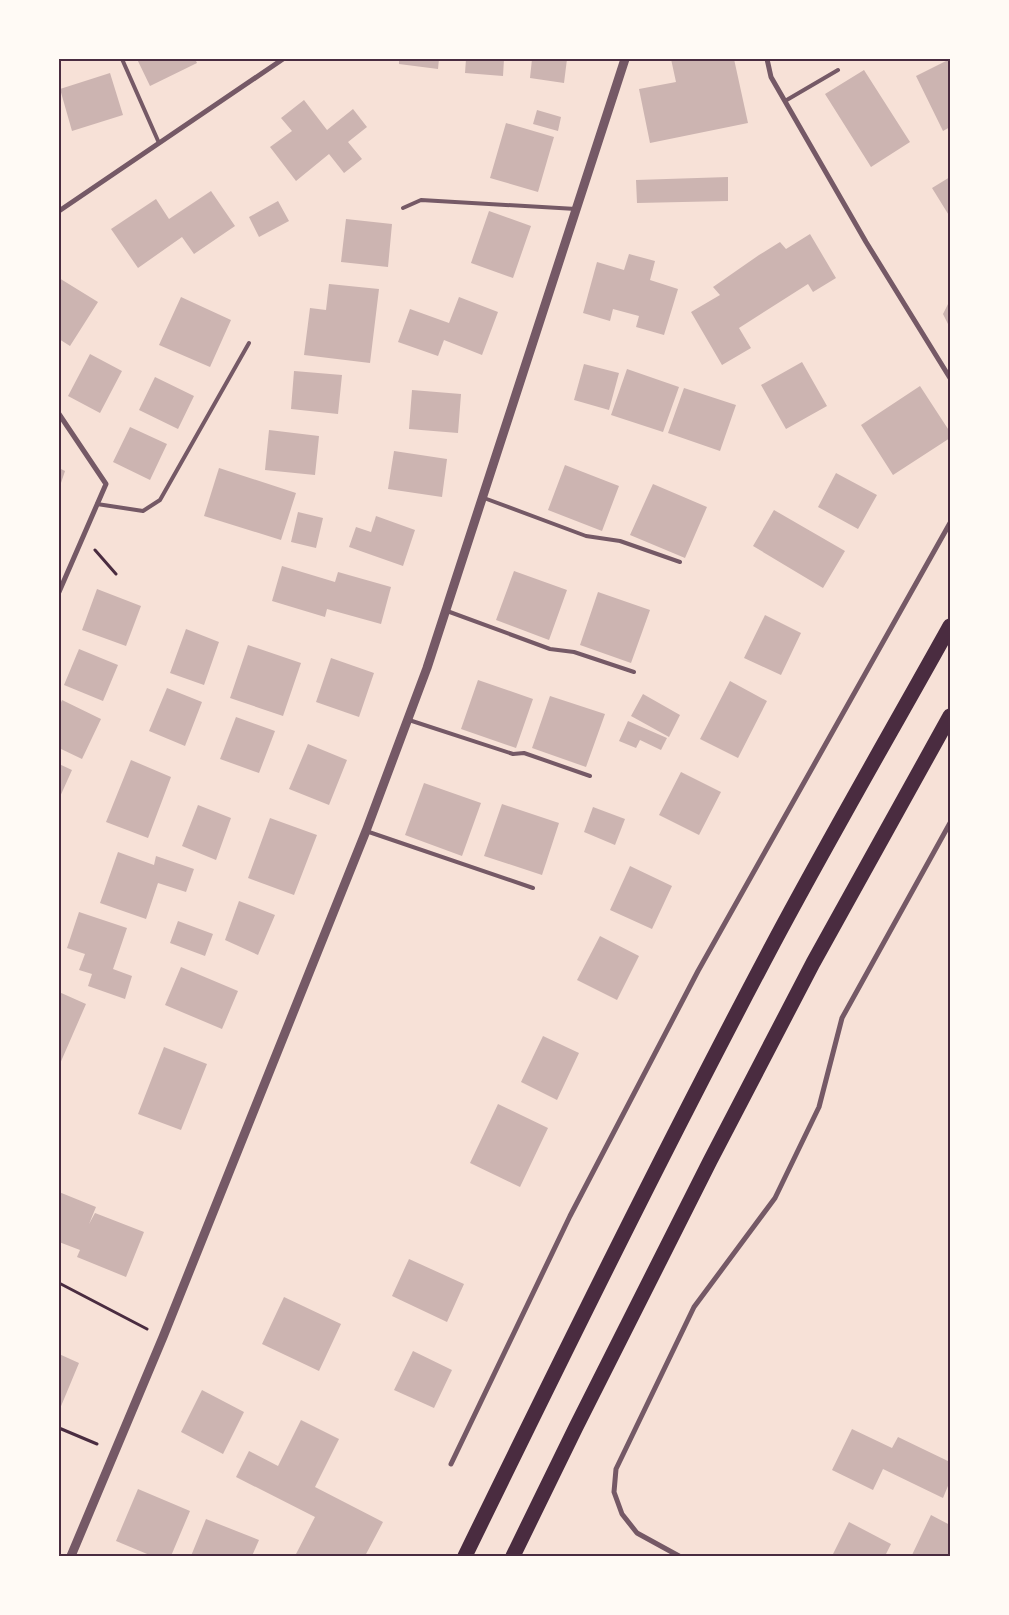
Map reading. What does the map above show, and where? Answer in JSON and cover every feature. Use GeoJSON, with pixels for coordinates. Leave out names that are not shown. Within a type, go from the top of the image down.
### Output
{"type":"FeatureCollection","features":[{"type":"Feature","properties":{"kind":"highway"},"geometry":{"type":"LineString","coordinates":[[466,1556],[540,1402],[765,960],[950,626]]}},
{"type":"Feature","properties":{"kind":"highway"},"geometry":{"type":"LineString","coordinates":[[513,1556],[647,1285],[799,988],[950,716]]}},
{"type":"Feature","properties":{"kind":"street"},"geometry":{"type":"LineString","coordinates":[[59,211],[283,59]]}},
{"type":"Feature","properties":{"kind":"street"},"geometry":{"type":"LineString","coordinates":[[71,1556],[164,1337],[366,831],[408,720],[446,611],[625,59]]}},
{"type":"Feature","properties":{"kind":"street"},"geometry":{"type":"LineString","coordinates":[[767,59],[771,77],[866,242],[950,378]]}},
{"type":"Feature","properties":{"kind":"street"},"geometry":{"type":"LineString","coordinates":[[59,414],[106,484],[59,592]]}},
{"type":"Feature","properties":{"kind":"street"},"geometry":{"type":"LineString","coordinates":[[451,1464],[570,1216],[698,970],[950,523]]}},
{"type":"Feature","properties":{"kind":"street"},"geometry":{"type":"LineString","coordinates":[[678,1556],[637,1533],[622,1514],[614,1492],[616,1469],[694,1307],[775,1198],[819,1107],[842,1018],[950,823]]}},
{"type":"Feature","properties":{"kind":"lane"},"geometry":{"type":"LineString","coordinates":[[122,59],[159,142]]}},
{"type":"Feature","properties":{"kind":"lane"},"geometry":{"type":"LineString","coordinates":[[785,101],[838,70]]}},
{"type":"Feature","properties":{"kind":"lane"},"geometry":{"type":"LineString","coordinates":[[402,208],[421,200],[576,209]]}},
{"type":"Feature","properties":{"kind":"lane"},"geometry":{"type":"LineString","coordinates":[[97,504],[143,511],[160,500],[249,343]]}},
{"type":"Feature","properties":{"kind":"lane"},"geometry":{"type":"LineString","coordinates":[[483,498],[586,536],[620,541],[680,562]]}},
{"type":"Feature","properties":{"kind":"lane"},"geometry":{"type":"LineString","coordinates":[[446,611],[550,649],[574,652],[634,672]]}},
{"type":"Feature","properties":{"kind":"lane"},"geometry":{"type":"LineString","coordinates":[[408,720],[513,754],[524,753],[590,776]]}},
{"type":"Feature","properties":{"kind":"lane"},"geometry":{"type":"LineString","coordinates":[[366,831],[533,888]]}},
{"type":"Feature","properties":{"kind":"path"},"geometry":{"type":"LineString","coordinates":[[83,537],[116,574]]}},
{"type":"Feature","properties":{"kind":"path"},"geometry":{"type":"LineString","coordinates":[[59,1283],[164,1337]]}},
{"type":"Feature","properties":{"kind":"path"},"geometry":{"type":"LineString","coordinates":[[141,1336],[148,1319]]}},
{"type":"Feature","properties":{"kind":"path"},"geometry":{"type":"LineString","coordinates":[[59,1428],[97,1444],[101,1436]]}},
{"type":"Feature","properties":{"kind":"building"},"geometry":{"type":"Polygon","coordinates":[[[137,59],[195,59],[197,63],[150,86],[137,59]]]}},
{"type":"Feature","properties":{"kind":"building"},"geometry":{"type":"Polygon","coordinates":[[[399,59],[439,59],[438,69],[399,64],[399,59]]]}},
{"type":"Feature","properties":{"kind":"building"},"geometry":{"type":"Polygon","coordinates":[[[466,59],[504,59],[503,76],[465,73],[466,59]]]}},
{"type":"Feature","properties":{"kind":"building"},"geometry":{"type":"Polygon","coordinates":[[[532,59],[567,59],[564,83],[530,78],[532,59]]]}},
{"type":"Feature","properties":{"kind":"building"},"geometry":{"type":"Polygon","coordinates":[[[671,59],[734,59],[748,123],[650,143],[639,89],[676,82],[671,59]]]}},
{"type":"Feature","properties":{"kind":"building"},"geometry":{"type":"Polygon","coordinates":[[[950,59],[950,127],[943,131],[916,76],[950,59]]]}},
{"type":"Feature","properties":{"kind":"building"},"geometry":{"type":"Polygon","coordinates":[[[864,70],[910,142],[871,167],[825,94],[864,70]]]}},
{"type":"Feature","properties":{"kind":"building"},"geometry":{"type":"Polygon","coordinates":[[[110,73],[123,115],[72,131],[60,89],[110,73]]]}},
{"type":"Feature","properties":{"kind":"building"},"geometry":{"type":"Polygon","coordinates":[[[304,100],[327,130],[353,109],[367,127],[348,142],[362,159],[344,173],[329,154],[296,181],[270,147],[292,131],[281,118],[304,100]]]}},
{"type":"Feature","properties":{"kind":"building"},"geometry":{"type":"Polygon","coordinates":[[[537,110],[561,117],[558,131],[533,124],[537,110]]]}},
{"type":"Feature","properties":{"kind":"building"},"geometry":{"type":"Polygon","coordinates":[[[506,123],[554,137],[538,192],[490,178],[506,123]]]}},
{"type":"Feature","properties":{"kind":"building"},"geometry":{"type":"Polygon","coordinates":[[[728,177],[728,201],[637,203],[636,180],[728,177]]]}},
{"type":"Feature","properties":{"kind":"building"},"geometry":{"type":"Polygon","coordinates":[[[950,177],[950,217],[932,188],[950,177]]]}},
{"type":"Feature","properties":{"kind":"building"},"geometry":{"type":"Polygon","coordinates":[[[211,191],[235,226],[194,254],[182,237],[138,268],[111,229],[156,199],[169,219],[211,191]]]}},
{"type":"Feature","properties":{"kind":"building"},"geometry":{"type":"Polygon","coordinates":[[[278,201],[289,221],[259,237],[249,217],[278,201]]]}},
{"type":"Feature","properties":{"kind":"building"},"geometry":{"type":"Polygon","coordinates":[[[489,211],[531,226],[513,278],[471,263],[489,211]]]}},
{"type":"Feature","properties":{"kind":"building"},"geometry":{"type":"Polygon","coordinates":[[[346,219],[392,224],[388,267],[341,262],[346,219]]]}},
{"type":"Feature","properties":{"kind":"building"},"geometry":{"type":"Polygon","coordinates":[[[810,234],[836,278],[813,292],[808,284],[739,328],[751,348],[722,365],[691,312],[720,295],[713,287],[759,255],[780,242],[786,249],[810,234]]]}},
{"type":"Feature","properties":{"kind":"building"},"geometry":{"type":"Polygon","coordinates":[[[629,254],[655,261],[650,280],[678,289],[664,335],[636,327],[639,316],[613,309],[610,321],[583,313],[597,262],[624,270],[629,254]]]}},
{"type":"Feature","properties":{"kind":"building"},"geometry":{"type":"Polygon","coordinates":[[[59,278],[98,302],[70,346],[59,339],[59,278]]]}},
{"type":"Feature","properties":{"kind":"building"},"geometry":{"type":"Polygon","coordinates":[[[329,284],[379,289],[370,363],[304,355],[310,308],[326,310],[329,284]]]}},
{"type":"Feature","properties":{"kind":"building"},"geometry":{"type":"Polygon","coordinates":[[[181,297],[231,320],[210,367],[159,345],[181,297]]]}},
{"type":"Feature","properties":{"kind":"building"},"geometry":{"type":"Polygon","coordinates":[[[459,297],[498,312],[482,355],[444,340],[438,356],[398,342],[410,309],[449,323],[459,297]]]}},
{"type":"Feature","properties":{"kind":"building"},"geometry":{"type":"Polygon","coordinates":[[[950,300],[950,328],[943,314],[950,300]]]}},
{"type":"Feature","properties":{"kind":"building"},"geometry":{"type":"Polygon","coordinates":[[[90,354],[122,371],[100,413],[68,396],[90,354]]]}},
{"type":"Feature","properties":{"kind":"building"},"geometry":{"type":"Polygon","coordinates":[[[802,362],[827,406],[786,429],[761,385],[802,362]]]}},
{"type":"Feature","properties":{"kind":"building"},"geometry":{"type":"Polygon","coordinates":[[[584,364],[619,373],[609,410],[574,400],[584,364]]]}},
{"type":"Feature","properties":{"kind":"building"},"geometry":{"type":"Polygon","coordinates":[[[627,369],[679,387],[663,432],[611,415],[627,369]]]}},
{"type":"Feature","properties":{"kind":"building"},"geometry":{"type":"Polygon","coordinates":[[[294,371],[342,375],[338,414],[291,409],[294,371]]]}},
{"type":"Feature","properties":{"kind":"building"},"geometry":{"type":"Polygon","coordinates":[[[155,377],[194,396],[178,429],[139,410],[155,377]]]}},
{"type":"Feature","properties":{"kind":"building"},"geometry":{"type":"Polygon","coordinates":[[[920,386],[950,432],[950,438],[893,475],[861,425],[920,386]]]}},
{"type":"Feature","properties":{"kind":"building"},"geometry":{"type":"Polygon","coordinates":[[[684,388],[736,405],[720,451],[668,433],[684,388]]]}},
{"type":"Feature","properties":{"kind":"building"},"geometry":{"type":"Polygon","coordinates":[[[412,390],[461,394],[458,433],[409,429],[412,390]]]}},
{"type":"Feature","properties":{"kind":"building"},"geometry":{"type":"Polygon","coordinates":[[[130,427],[167,444],[150,480],[113,462],[130,427]]]}},
{"type":"Feature","properties":{"kind":"building"},"geometry":{"type":"Polygon","coordinates":[[[269,430],[319,436],[315,475],[265,470],[269,430]]]}},
{"type":"Feature","properties":{"kind":"building"},"geometry":{"type":"Polygon","coordinates":[[[394,451],[447,459],[442,497],[388,489],[394,451]]]}},
{"type":"Feature","properties":{"kind":"building"},"geometry":{"type":"Polygon","coordinates":[[[565,465],[619,486],[602,531],[548,510],[565,465]]]}},
{"type":"Feature","properties":{"kind":"building"},"geometry":{"type":"Polygon","coordinates":[[[59,468],[65,471],[59,489],[59,468]]]}},
{"type":"Feature","properties":{"kind":"building"},"geometry":{"type":"Polygon","coordinates":[[[219,468],[296,493],[281,540],[204,516],[219,468]]]}},
{"type":"Feature","properties":{"kind":"building"},"geometry":{"type":"Polygon","coordinates":[[[836,473],[877,495],[858,529],[818,507],[836,473]]]}},
{"type":"Feature","properties":{"kind":"building"},"geometry":{"type":"Polygon","coordinates":[[[653,484],[707,507],[685,558],[630,535],[653,484]]]}},
{"type":"Feature","properties":{"kind":"building"},"geometry":{"type":"Polygon","coordinates":[[[774,510],[845,551],[823,588],[753,546],[774,510]]]}},
{"type":"Feature","properties":{"kind":"building"},"geometry":{"type":"Polygon","coordinates":[[[298,512],[323,518],[316,548],[291,542],[298,512]]]}},
{"type":"Feature","properties":{"kind":"building"},"geometry":{"type":"Polygon","coordinates":[[[376,516],[415,530],[403,566],[349,547],[356,527],[371,532],[376,516]]]}},
{"type":"Feature","properties":{"kind":"building"},"geometry":{"type":"Polygon","coordinates":[[[282,566],[335,582],[338,572],[391,587],[381,624],[327,609],[325,617],[272,601],[282,566]]]}},
{"type":"Feature","properties":{"kind":"building"},"geometry":{"type":"Polygon","coordinates":[[[514,571],[567,590],[549,640],[496,620],[514,571]]]}},
{"type":"Feature","properties":{"kind":"building"},"geometry":{"type":"Polygon","coordinates":[[[97,589],[141,606],[126,646],[82,630],[97,589]]]}},
{"type":"Feature","properties":{"kind":"building"},"geometry":{"type":"Polygon","coordinates":[[[598,592],[650,610],[631,663],[580,645],[598,592]]]}},
{"type":"Feature","properties":{"kind":"building"},"geometry":{"type":"Polygon","coordinates":[[[765,615],[801,633],[781,675],[744,658],[765,615]]]}},
{"type":"Feature","properties":{"kind":"building"},"geometry":{"type":"Polygon","coordinates":[[[186,629],[219,642],[204,685],[170,673],[186,629]]]}},
{"type":"Feature","properties":{"kind":"building"},"geometry":{"type":"Polygon","coordinates":[[[248,645],[301,663],[283,716],[230,698],[248,645]]]}},
{"type":"Feature","properties":{"kind":"building"},"geometry":{"type":"Polygon","coordinates":[[[79,649],[118,665],[103,701],[64,685],[79,649]]]}},
{"type":"Feature","properties":{"kind":"building"},"geometry":{"type":"Polygon","coordinates":[[[331,658],[374,673],[359,717],[316,702],[331,658]]]}},
{"type":"Feature","properties":{"kind":"building"},"geometry":{"type":"Polygon","coordinates":[[[478,680],[533,699],[516,748],[461,729],[478,680]]]}},
{"type":"Feature","properties":{"kind":"building"},"geometry":{"type":"Polygon","coordinates":[[[730,681],[767,701],[738,758],[700,739],[730,681]]]}},
{"type":"Feature","properties":{"kind":"building"},"geometry":{"type":"Polygon","coordinates":[[[167,688],[202,702],[185,746],[149,731],[167,688]]]}},
{"type":"Feature","properties":{"kind":"building"},"geometry":{"type":"Polygon","coordinates":[[[643,694],[680,715],[669,737],[631,716],[643,694]]]}},
{"type":"Feature","properties":{"kind":"building"},"geometry":{"type":"Polygon","coordinates":[[[550,696],[605,714],[586,767],[532,748],[550,696]]]}},
{"type":"Feature","properties":{"kind":"building"},"geometry":{"type":"Polygon","coordinates":[[[62,700],[101,719],[82,759],[59,748],[59,707],[62,700]]]}},
{"type":"Feature","properties":{"kind":"building"},"geometry":{"type":"Polygon","coordinates":[[[236,717],[275,731],[259,773],[220,759],[236,717]]]}},
{"type":"Feature","properties":{"kind":"building"},"geometry":{"type":"Polygon","coordinates":[[[628,721],[667,738],[661,750],[640,740],[636,748],[619,741],[628,721]]]}},
{"type":"Feature","properties":{"kind":"building"},"geometry":{"type":"Polygon","coordinates":[[[308,744],[347,760],[329,805],[289,789],[308,744]]]}},
{"type":"Feature","properties":{"kind":"building"},"geometry":{"type":"Polygon","coordinates":[[[131,760],[171,777],[148,838],[106,822],[131,760]]]}},
{"type":"Feature","properties":{"kind":"building"},"geometry":{"type":"Polygon","coordinates":[[[59,764],[72,770],[59,799],[59,764]]]}},
{"type":"Feature","properties":{"kind":"building"},"geometry":{"type":"Polygon","coordinates":[[[681,772],[721,792],[699,835],[659,815],[681,772]]]}},
{"type":"Feature","properties":{"kind":"building"},"geometry":{"type":"Polygon","coordinates":[[[424,783],[481,803],[462,856],[405,835],[424,783]]]}},
{"type":"Feature","properties":{"kind":"building"},"geometry":{"type":"Polygon","coordinates":[[[502,804],[559,823],[542,875],[484,856],[502,804]]]}},
{"type":"Feature","properties":{"kind":"building"},"geometry":{"type":"Polygon","coordinates":[[[198,805],[231,818],[216,860],[182,846],[198,805]]]}},
{"type":"Feature","properties":{"kind":"building"},"geometry":{"type":"Polygon","coordinates":[[[593,807],[625,819],[615,845],[584,832],[593,807]]]}},
{"type":"Feature","properties":{"kind":"building"},"geometry":{"type":"Polygon","coordinates":[[[270,818],[317,835],[294,895],[248,878],[270,818]]]}},
{"type":"Feature","properties":{"kind":"building"},"geometry":{"type":"Polygon","coordinates":[[[118,852],[154,865],[156,856],[194,869],[186,892],[158,883],[146,919],[100,903],[118,852]]]}},
{"type":"Feature","properties":{"kind":"building"},"geometry":{"type":"Polygon","coordinates":[[[630,866],[672,886],[652,929],[610,910],[630,866]]]}},
{"type":"Feature","properties":{"kind":"building"},"geometry":{"type":"Polygon","coordinates":[[[239,901],[275,915],[258,955],[225,940],[239,901]]]}},
{"type":"Feature","properties":{"kind":"building"},"geometry":{"type":"Polygon","coordinates":[[[79,912],[127,928],[113,969],[132,976],[125,999],[88,986],[92,974],[79,970],[85,954],[67,948],[79,912]]]}},
{"type":"Feature","properties":{"kind":"building"},"geometry":{"type":"Polygon","coordinates":[[[178,921],[213,934],[205,956],[170,943],[178,921]]]}},
{"type":"Feature","properties":{"kind":"building"},"geometry":{"type":"Polygon","coordinates":[[[600,936],[639,956],[617,1000],[577,980],[600,936]]]}},
{"type":"Feature","properties":{"kind":"building"},"geometry":{"type":"Polygon","coordinates":[[[181,967],[238,991],[222,1029],[165,1005],[181,967]]]}},
{"type":"Feature","properties":{"kind":"building"},"geometry":{"type":"Polygon","coordinates":[[[59,992],[86,1004],[59,1066],[59,992]]]}},
{"type":"Feature","properties":{"kind":"building"},"geometry":{"type":"Polygon","coordinates":[[[543,1036],[579,1053],[557,1100],[521,1082],[543,1036]]]}},
{"type":"Feature","properties":{"kind":"building"},"geometry":{"type":"Polygon","coordinates":[[[164,1047],[207,1064],[181,1130],[138,1114],[164,1047]]]}},
{"type":"Feature","properties":{"kind":"building"},"geometry":{"type":"Polygon","coordinates":[[[498,1104],[548,1128],[520,1187],[470,1163],[498,1104]]]}},
{"type":"Feature","properties":{"kind":"building"},"geometry":{"type":"Polygon","coordinates":[[[59,1192],[96,1207],[89,1224],[95,1213],[144,1232],[126,1277],[77,1257],[80,1250],[59,1242],[59,1192]]]}},
{"type":"Feature","properties":{"kind":"building"},"geometry":{"type":"Polygon","coordinates":[[[409,1259],[464,1284],[447,1322],[392,1296],[409,1259]]]}},
{"type":"Feature","properties":{"kind":"building"},"geometry":{"type":"Polygon","coordinates":[[[284,1297],[341,1324],[319,1371],[262,1344],[284,1297]]]}},
{"type":"Feature","properties":{"kind":"building"},"geometry":{"type":"Polygon","coordinates":[[[413,1351],[452,1370],[434,1408],[394,1390],[413,1351]]]}},
{"type":"Feature","properties":{"kind":"building"},"geometry":{"type":"Polygon","coordinates":[[[59,1354],[79,1363],[59,1411],[59,1354]]]}},
{"type":"Feature","properties":{"kind":"building"},"geometry":{"type":"Polygon","coordinates":[[[202,1390],[244,1412],[223,1454],[181,1432],[202,1390]]]}},
{"type":"Feature","properties":{"kind":"building"},"geometry":{"type":"Polygon","coordinates":[[[301,1420],[339,1439],[315,1487],[383,1522],[365,1556],[295,1556],[315,1517],[236,1477],[249,1451],[278,1466],[301,1420]]]}},
{"type":"Feature","properties":{"kind":"building"},"geometry":{"type":"Polygon","coordinates":[[[852,1429],[892,1448],[898,1437],[950,1462],[950,1481],[943,1498],[883,1469],[873,1490],[832,1470],[852,1429]]]}},
{"type":"Feature","properties":{"kind":"building"},"geometry":{"type":"Polygon","coordinates":[[[138,1489],[190,1511],[171,1556],[152,1556],[116,1541],[138,1489]]]}},
{"type":"Feature","properties":{"kind":"building"},"geometry":{"type":"Polygon","coordinates":[[[931,1515],[950,1525],[950,1556],[912,1555],[931,1515]]]}},
{"type":"Feature","properties":{"kind":"building"},"geometry":{"type":"Polygon","coordinates":[[[206,1519],[259,1540],[252,1556],[191,1556],[206,1519]]]}},
{"type":"Feature","properties":{"kind":"building"},"geometry":{"type":"Polygon","coordinates":[[[849,1522],[891,1544],[885,1556],[832,1556],[849,1522]]]}}]}
